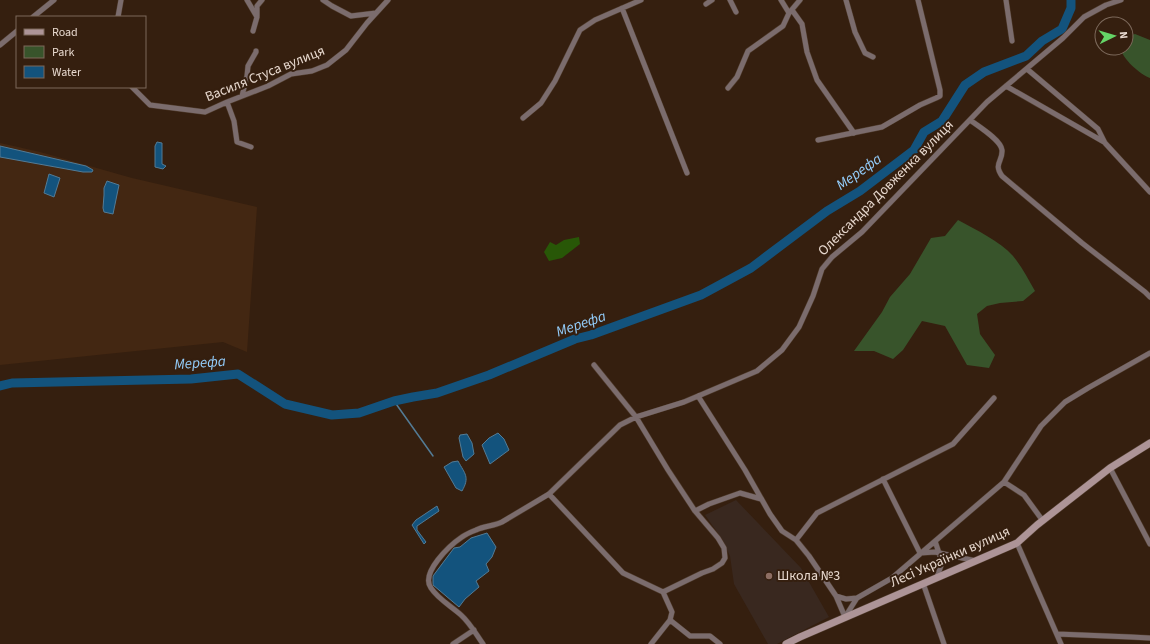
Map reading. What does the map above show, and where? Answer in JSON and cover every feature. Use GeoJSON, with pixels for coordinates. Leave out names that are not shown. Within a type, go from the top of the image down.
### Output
{"type":"FeatureCollection","features":[{"type":"Feature","properties":{"kind":"street"},"geometry":{"type":"LineString","coordinates":[[34,16],[54,0]]}},
{"type":"Feature","properties":{"kind":"street"},"geometry":{"type":"LineString","coordinates":[[118,16],[122,0]]}},
{"type":"Feature","properties":{"kind":"street"},"geometry":{"type":"LineString","coordinates":[[247,0],[256,17]]}},
{"type":"Feature","properties":{"kind":"street"},"geometry":{"type":"LineString","coordinates":[[253,31],[257,6],[262,0]]}},
{"type":"Feature","properties":{"kind":"street"},"geometry":{"type":"LineString","coordinates":[[323,0],[351,16],[376,13]]}},
{"type":"Feature","properties":{"kind":"street","name":"Василя Стуса вулиця"},"geometry":{"type":"LineString","coordinates":[[133,88],[150,105],[205,112],[268,86],[291,74],[312,71],[327,65],[346,50],[388,0]]}},
{"type":"Feature","properties":{"kind":"street"},"geometry":{"type":"LineString","coordinates":[[523,118],[541,103],[555,81],[580,30],[595,20],[641,0]]}},
{"type":"Feature","properties":{"kind":"street"},"geometry":{"type":"LineString","coordinates":[[706,4],[712,0]]}},
{"type":"Feature","properties":{"kind":"street"},"geometry":{"type":"LineString","coordinates":[[730,0],[736,12]]}},
{"type":"Feature","properties":{"kind":"street"},"geometry":{"type":"LineString","coordinates":[[781,0],[802,24],[807,52],[818,80],[854,133]]}},
{"type":"Feature","properties":{"kind":"street"},"geometry":{"type":"LineString","coordinates":[[728,88],[737,77],[748,51],[783,26],[790,12],[800,0]]}},
{"type":"Feature","properties":{"kind":"street"},"geometry":{"type":"LineString","coordinates":[[846,0],[855,32],[865,53],[872,57]]}},
{"type":"Feature","properties":{"kind":"street"},"geometry":{"type":"LineString","coordinates":[[818,140],[882,127],[920,105],[940,96],[940,90],[918,0]]}},
{"type":"Feature","properties":{"kind":"street"},"geometry":{"type":"LineString","coordinates":[[1006,0],[1012,41]]}},
{"type":"Feature","properties":{"kind":"street","name":"Олександра Довженка вулиця"},"geometry":{"type":"LineString","coordinates":[[483,644],[468,622],[431,589],[428,584],[430,573],[447,550],[462,536],[478,529],[502,522],[549,494],[620,424],[636,417],[684,402],[757,371],[782,350],[799,327],[813,296],[822,269],[832,257],[862,232],[987,102],[1063,38],[1084,17],[1106,5],[1121,0]]}},
{"type":"Feature","properties":{"kind":"street"},"geometry":{"type":"LineString","coordinates":[[622,8],[687,173]]}},
{"type":"Feature","properties":{"kind":"street"},"geometry":{"type":"LineString","coordinates":[[0,45],[16,32]]}},
{"type":"Feature","properties":{"kind":"street"},"geometry":{"type":"LineString","coordinates":[[242,96],[248,66],[256,50]]}},
{"type":"Feature","properties":{"kind":"street"},"geometry":{"type":"LineString","coordinates":[[1027,69],[1098,129],[1105,143],[1150,192]]}},
{"type":"Feature","properties":{"kind":"street"},"geometry":{"type":"LineString","coordinates":[[1006,86],[1105,143]]}},
{"type":"Feature","properties":{"kind":"street"},"geometry":{"type":"LineString","coordinates":[[227,102],[234,121],[237,142],[251,147]]}},
{"type":"Feature","properties":{"kind":"street"},"geometry":{"type":"LineString","coordinates":[[970,120],[998,142],[1002,148],[998,165],[998,171],[1002,176],[1082,243],[1150,297]]}},
{"type":"Feature","properties":{"kind":"street"},"geometry":{"type":"LineString","coordinates":[[836,596],[846,599],[857,598],[892,578],[1004,482],[1041,426],[1064,402],[1150,353]]}},
{"type":"Feature","properties":{"kind":"street"},"geometry":{"type":"LineString","coordinates":[[594,365],[636,417],[695,511],[724,548],[725,558],[722,563],[713,570],[702,573],[663,592]]}},
{"type":"Feature","properties":{"kind":"street"},"geometry":{"type":"LineString","coordinates":[[698,396],[782,531],[796,540],[809,556],[836,596],[845,617]]}},
{"type":"Feature","properties":{"kind":"street"},"geometry":{"type":"LineString","coordinates":[[796,540],[818,513],[953,444],[994,398]]}},
{"type":"Feature","properties":{"kind":"street","name":"Лесі Українки вулиця"},"geometry":{"type":"LineString","coordinates":[[786,644],[1016,543],[1110,468],[1150,443]]}},
{"type":"Feature","properties":{"kind":"street"},"geometry":{"type":"LineString","coordinates":[[1110,468],[1150,544]]}},
{"type":"Feature","properties":{"kind":"street"},"geometry":{"type":"LineString","coordinates":[[883,479],[920,553]]}},
{"type":"Feature","properties":{"kind":"street"},"geometry":{"type":"LineString","coordinates":[[1004,482],[1024,495],[1043,521]]}},
{"type":"Feature","properties":{"kind":"street"},"geometry":{"type":"LineString","coordinates":[[695,511],[709,504],[740,493],[762,498]]}},
{"type":"Feature","properties":{"kind":"street"},"geometry":{"type":"LineString","coordinates":[[549,494],[623,573],[663,592],[672,612],[670,620],[651,644]]}},
{"type":"Feature","properties":{"kind":"street"},"geometry":{"type":"LineString","coordinates":[[935,542],[942,563],[937,577]]}},
{"type":"Feature","properties":{"kind":"street"},"geometry":{"type":"LineString","coordinates":[[1016,543],[1061,644]]}},
{"type":"Feature","properties":{"kind":"street"},"geometry":{"type":"LineString","coordinates":[[920,553],[935,552],[976,561]]}},
{"type":"Feature","properties":{"kind":"street"},"geometry":{"type":"LineString","coordinates":[[923,583],[944,644]]}},
{"type":"Feature","properties":{"kind":"street"},"geometry":{"type":"LineString","coordinates":[[845,617],[857,598]]}},
{"type":"Feature","properties":{"kind":"street"},"geometry":{"type":"LineString","coordinates":[[670,620],[690,636],[710,636],[720,644]]}},
{"type":"Feature","properties":{"kind":"street"},"geometry":{"type":"LineString","coordinates":[[453,644],[474,630]]}},
{"type":"Feature","properties":{"kind":"street"},"geometry":{"type":"LineString","coordinates":[[1057,634],[1150,638]]}},
{"type":"Feature","properties":{"kind":"shaded area"},"geometry":{"type":"Polygon","coordinates":[[[0,143],[40,152],[132,178],[257,207],[247,352],[223,342],[0,365],[0,143]]]}},
{"type":"Feature","properties":{"kind":"shaded area","name":"Школа №3"},"geometry":{"type":"Polygon","coordinates":[[[736,500],[801,568],[829,617],[777,644],[768,644],[734,584],[730,556],[722,539],[705,515],[736,500]]]}},
{"type":"Feature","properties":{"kind":"green space"},"geometry":{"type":"Polygon","coordinates":[[[1134,34],[1150,40],[1150,78],[1132,66],[1124,56],[1134,56],[1134,34]]]}},
{"type":"Feature","properties":{"kind":"green space"},"geometry":{"type":"Polygon","coordinates":[[[958,220],[987,236],[1008,251],[1019,264],[1035,291],[1023,301],[987,306],[977,314],[980,334],[995,355],[989,368],[967,365],[945,326],[922,321],[903,350],[893,359],[874,351],[854,351],[882,312],[890,297],[910,274],[931,238],[945,236],[958,220]]]}},
{"type":"Feature","properties":{"kind":"green space"},"geometry":{"type":"Polygon","coordinates":[[[579,237],[580,244],[562,258],[549,261],[544,252],[550,242],[556,245],[564,240],[579,237]]]}},
{"type":"Feature","properties":{"kind":"water"},"geometry":{"type":"Polygon","coordinates":[[[157,142],[162,143],[162,164],[166,166],[163,169],[155,167],[155,146],[157,142]]]}},
{"type":"Feature","properties":{"kind":"water"},"geometry":{"type":"Polygon","coordinates":[[[0,146],[86,166],[93,170],[92,172],[83,172],[0,157],[0,146]]]}},
{"type":"Feature","properties":{"kind":"water"},"geometry":{"type":"Polygon","coordinates":[[[49,174],[60,178],[54,197],[44,193],[49,174]]]}},
{"type":"Feature","properties":{"kind":"water"},"geometry":{"type":"Polygon","coordinates":[[[107,181],[119,185],[113,214],[104,212],[103,208],[104,188],[107,181]]]}},
{"type":"Feature","properties":{"kind":"water"},"geometry":{"type":"Polygon","coordinates":[[[498,433],[504,439],[509,450],[490,464],[482,445],[489,438],[498,433]]]}},
{"type":"Feature","properties":{"kind":"water"},"geometry":{"type":"Polygon","coordinates":[[[467,434],[472,443],[474,454],[466,461],[463,457],[459,438],[460,435],[467,434]]]}},
{"type":"Feature","properties":{"kind":"water"},"geometry":{"type":"Polygon","coordinates":[[[458,461],[466,476],[466,482],[462,491],[456,488],[444,467],[452,462],[458,461]]]}},
{"type":"Feature","properties":{"kind":"water"},"geometry":{"type":"Polygon","coordinates":[[[437,506],[439,511],[417,526],[417,530],[426,542],[424,544],[412,525],[416,520],[437,506]]]}},
{"type":"Feature","properties":{"kind":"water"},"geometry":{"type":"Polygon","coordinates":[[[487,533],[496,547],[492,557],[486,564],[489,571],[476,581],[479,587],[465,599],[459,607],[433,585],[433,576],[454,548],[460,547],[471,538],[487,533]]]}},
{"type":"Feature","properties":{"kind":"waterway","name":"Мерефа"},"geometry":{"type":"LineString","coordinates":[[0,386],[12,383],[191,379],[238,374],[285,404],[332,415],[359,413],[394,401],[437,393],[489,375],[575,339],[591,335],[701,295],[751,268],[827,211],[860,191],[914,150],[924,132],[942,121],[965,85],[984,72],[1026,56],[1042,41],[1062,29],[1071,8],[1071,0]]}},
{"type":"Feature","properties":{"kind":"waterway"},"geometry":{"type":"LineString","coordinates":[[394,401],[433,456]]}},
{"type":"Feature","properties":{"kind":"place","name":"Школа №3"},"geometry":{"type":"Point","coordinates":[769,576]}}]}
